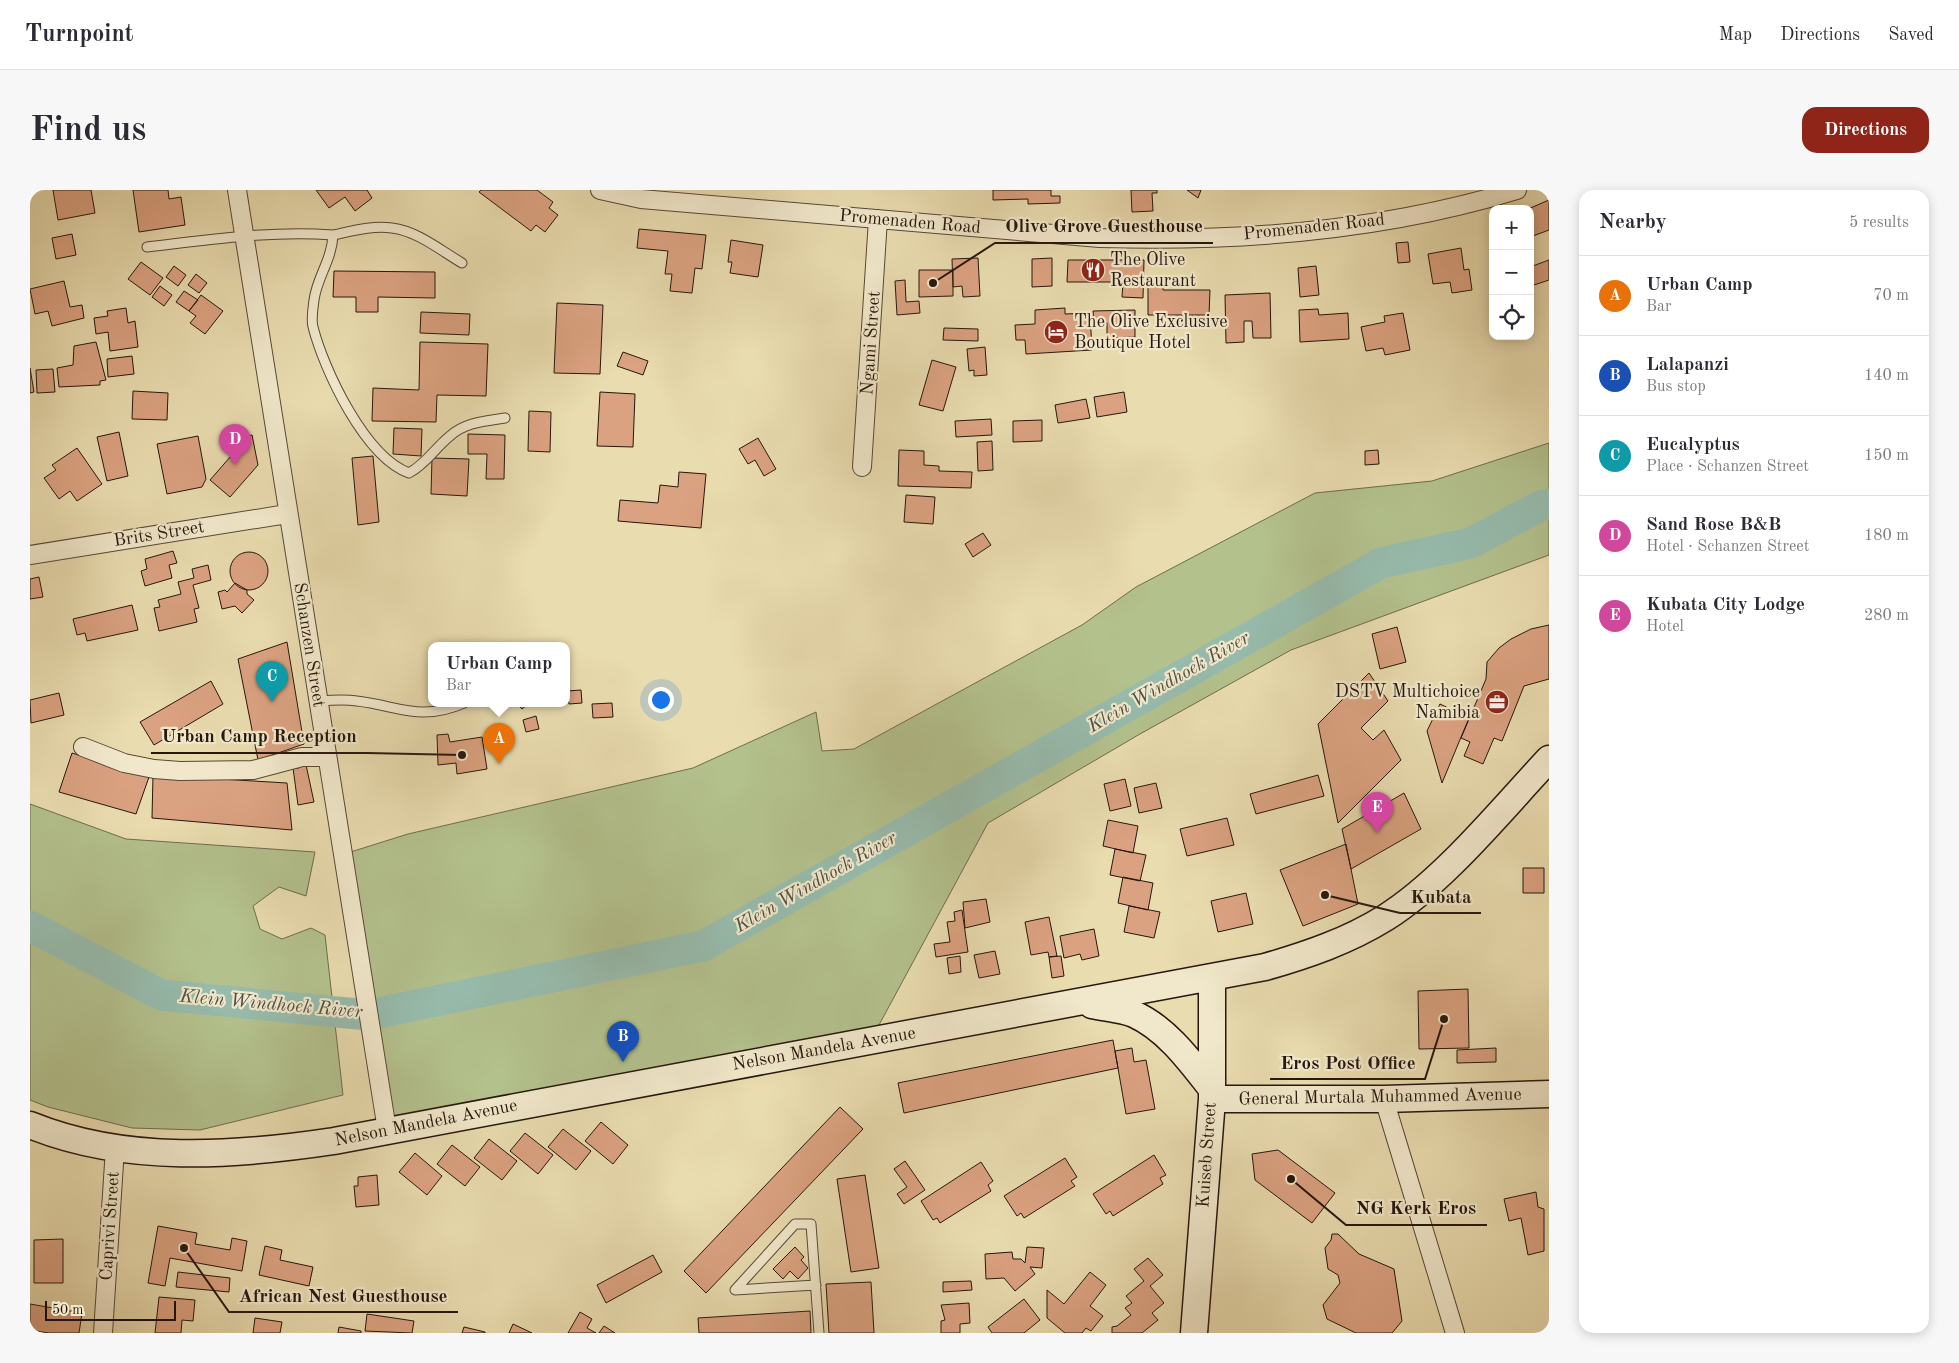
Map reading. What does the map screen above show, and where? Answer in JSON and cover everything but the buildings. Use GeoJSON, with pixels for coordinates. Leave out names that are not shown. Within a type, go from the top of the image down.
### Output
{"type":"FeatureCollection","features":[{"type":"Feature","properties":{"kind":"main road","name":"Nelson Mandela Avenue"},"geometry":{"type":"LineString","coordinates":[[30,1125],[49,1133],[115,1148],[208,1155],[263,1151],[334,1141],[1265,967],[1306,955],[1338,942],[1385,917],[1421,891],[1549,759]]}},
{"type":"Feature","properties":{"kind":"main road","name":"Kuiseb Street"},"geometry":{"type":"LineString","coordinates":[[1194,1333],[1212,1094],[1212,978]]}},
{"type":"Feature","properties":{"kind":"main road"},"geometry":{"type":"LineString","coordinates":[[1079,1002],[1133,1013],[1152,1025],[1171,1040],[1212,1094]]}},
{"type":"Feature","properties":{"kind":"main road","name":"General Murtala Muhammed Avenue"},"geometry":{"type":"LineString","coordinates":[[1212,1094],[1384,1099],[1549,1094]]}},
{"type":"Feature","properties":{"kind":"street","name":"Schanzen Street"},"geometry":{"type":"LineString","coordinates":[[237,190],[287,514],[319,701],[387,1130]]}},
{"type":"Feature","properties":{"kind":"street","name":"Promenaden Road"},"geometry":{"type":"LineString","coordinates":[[607,191],[641,199],[1100,238],[1144,239],[1286,233],[1422,213],[1517,190]]}},
{"type":"Feature","properties":{"kind":"street","name":"Ngami Street"},"geometry":{"type":"LineString","coordinates":[[862,466],[878,219]]}},
{"type":"Feature","properties":{"kind":"street","name":"Brits Street"},"geometry":{"type":"LineString","coordinates":[[30,555],[287,514]]}},
{"type":"Feature","properties":{"kind":"street"},"geometry":{"type":"LineString","coordinates":[[83,747],[124,763],[154,769],[180,771],[253,770],[302,757],[327,757]]}},
{"type":"Feature","properties":{"kind":"street"},"geometry":{"type":"LineString","coordinates":[[1384,1099],[1455,1333]]}},
{"type":"Feature","properties":{"kind":"street","name":"Caprivi Street"},"geometry":{"type":"LineString","coordinates":[[103,1333],[115,1148]]}},
{"type":"Feature","properties":{"kind":"lane"},"geometry":{"type":"LineString","coordinates":[[147,247],[245,235],[310,233],[333,235],[368,228],[391,228],[412,233],[462,263]]}},
{"type":"Feature","properties":{"kind":"lane"},"geometry":{"type":"LineString","coordinates":[[333,235],[332,251],[314,299],[313,325],[327,365],[353,418],[379,453],[396,468],[409,473],[422,466],[451,434],[474,422],[505,418]]}},
{"type":"Feature","properties":{"kind":"lane"},"geometry":{"type":"LineString","coordinates":[[319,701],[356,700],[402,712],[422,713],[450,707]]}},
{"type":"Feature","properties":{"kind":"lane"},"geometry":{"type":"LineString","coordinates":[[816,1285],[735,1290],[795,1224],[803,1222],[811,1224],[816,1285],[819,1333]]}},
{"type":"Feature","properties":{"kind":"green space"},"geometry":{"type":"Polygon","coordinates":[[[1549,443],[1549,555],[1291,650],[1140,734],[988,823],[872,1038],[387,1130],[341,855],[408,834],[693,768],[816,712],[822,751],[854,749],[1082,625],[1136,587],[1315,493],[1432,481],[1549,443]]]}},
{"type":"Feature","properties":{"kind":"green space"},"geometry":{"type":"Polygon","coordinates":[[[30,804],[126,839],[315,852],[306,896],[279,887],[253,906],[260,929],[282,939],[311,928],[325,935],[343,1095],[200,1130],[132,1128],[48,1107],[30,1100],[30,804]]]}},
{"type":"Feature","properties":{"kind":"waterway","name":"Klein Windhoek River"},"geometry":{"type":"LineString","coordinates":[[30,926],[161,995],[368,1015],[703,946],[1381,563],[1471,543],[1540,506],[1549,504]]}},
{"type":"Feature","properties":{"kind":"place","name":"The Olive Restaurant"},"geometry":{"type":"Point","coordinates":[1093,270]}},
{"type":"Feature","properties":{"kind":"place","name":"Olive Grove Guesthouse"},"geometry":{"type":"Point","coordinates":[933,283]}},
{"type":"Feature","properties":{"kind":"place","name":"The Olive Exclusive Boutique Hotel"},"geometry":{"type":"Point","coordinates":[1056,332]}},
{"type":"Feature","properties":{"kind":"place","name":"Sand Rose B&B"},"geometry":{"type":"Point","coordinates":[235,465]}},
{"type":"Feature","properties":{"kind":"place","name":"Eucalyptus"},"geometry":{"type":"Point","coordinates":[272,702]}},
{"type":"Feature","properties":{"kind":"place","name":"DSTV Multichoice Namibia"},"geometry":{"type":"Point","coordinates":[1497,702]}},
{"type":"Feature","properties":{"kind":"place","name":"Urban Camp Reception"},"geometry":{"type":"Point","coordinates":[462,755]}},
{"type":"Feature","properties":{"kind":"place","name":"Urban Camp"},"geometry":{"type":"Point","coordinates":[499,764]}},
{"type":"Feature","properties":{"kind":"place","name":"Kubata City Lodge"},"geometry":{"type":"Point","coordinates":[1377,833]}},
{"type":"Feature","properties":{"kind":"place","name":"Kubata"},"geometry":{"type":"Point","coordinates":[1325,895]}},
{"type":"Feature","properties":{"kind":"place","name":"Eros Post Office"},"geometry":{"type":"Point","coordinates":[1444,1019]}},
{"type":"Feature","properties":{"kind":"place","name":"Lalapanzi"},"geometry":{"type":"Point","coordinates":[623,1062]}},
{"type":"Feature","properties":{"kind":"place","name":"NG Kerk Eros"},"geometry":{"type":"Point","coordinates":[1291,1179]}},
{"type":"Feature","properties":{"kind":"place","name":"African Nest Guesthouse"},"geometry":{"type":"Point","coordinates":[184,1248]}}]}
